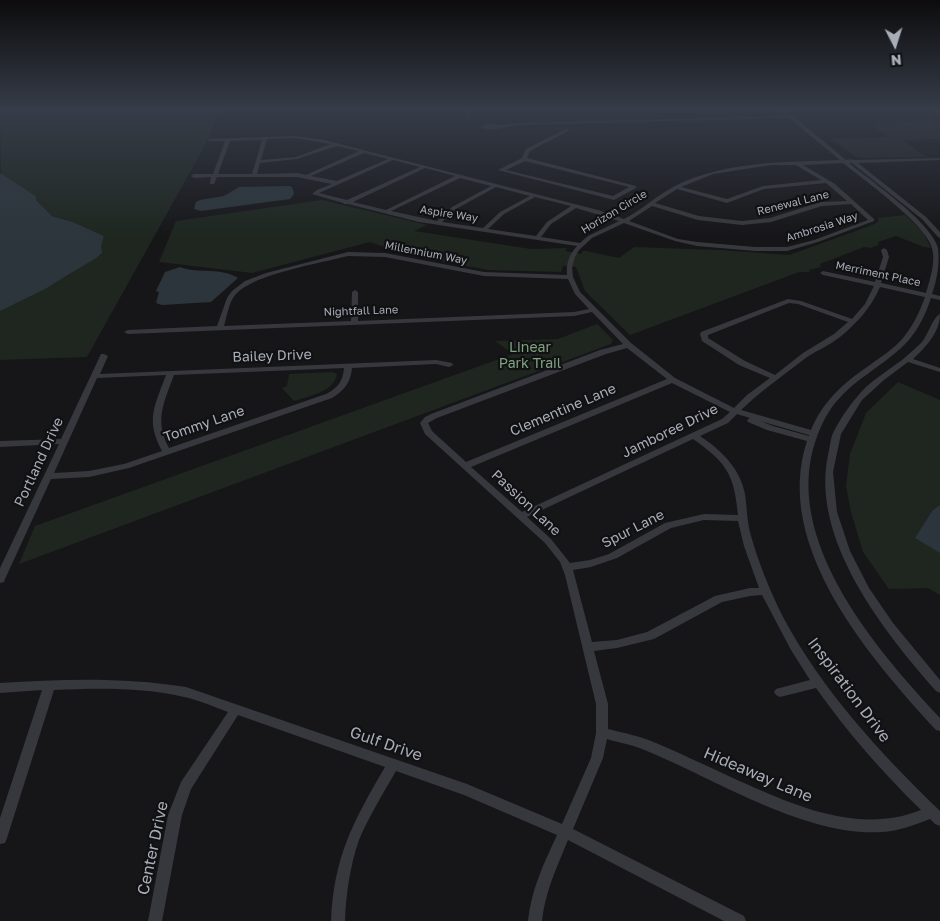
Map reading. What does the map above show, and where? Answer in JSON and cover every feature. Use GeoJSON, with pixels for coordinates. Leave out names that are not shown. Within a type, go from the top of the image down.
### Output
{"type":"FeatureCollection","features":[{"type":"Feature","properties":{"kind":"street"},"geometry":{"type":"LineString","coordinates":[[212,183],[223,153]]}},
{"type":"Feature","properties":{"kind":"street"},"geometry":{"type":"LineString","coordinates":[[254,176],[260,153]]}},
{"type":"Feature","properties":{"kind":"street"},"geometry":{"type":"LineString","coordinates":[[258,162],[288,160],[316,153]]}},
{"type":"Feature","properties":{"kind":"street"},"geometry":{"type":"LineString","coordinates":[[308,176],[360,153]]}},
{"type":"Feature","properties":{"kind":"street"},"geometry":{"type":"LineString","coordinates":[[371,153],[535,195],[625,221]]}},
{"type":"Feature","properties":{"kind":"street"},"geometry":{"type":"LineString","coordinates":[[524,159],[634,187],[614,198],[502,170],[524,159],[527,153]]}},
{"type":"Feature","properties":{"kind":"street"},"geometry":{"type":"LineString","coordinates":[[833,153],[918,222],[929,235],[937,250],[937,259],[925,309],[911,333],[892,353],[856,377],[842,390],[823,414],[813,437],[804,476],[808,524],[821,559],[849,613],[890,670],[940,726]]}},
{"type":"Feature","properties":{"kind":"street"},"geometry":{"type":"LineString","coordinates":[[843,153],[924,218],[940,236]]}},
{"type":"Feature","properties":{"kind":"street","name":"Horizon Circle"},"geometry":{"type":"LineString","coordinates":[[570,277],[570,266],[574,253],[581,245],[597,234],[625,221],[676,187],[720,171],[749,166],[797,163],[940,158]]}},
{"type":"Feature","properties":{"kind":"street"},"geometry":{"type":"LineString","coordinates":[[315,194],[317,191],[392,159]]}},
{"type":"Feature","properties":{"kind":"street","name":"Ambrosia Way"},"geometry":{"type":"LineString","coordinates":[[625,221],[692,243],[755,249],[782,249],[800,246],[872,221],[872,218],[827,181],[797,163]]}},
{"type":"Feature","properties":{"kind":"street"},"geometry":{"type":"LineString","coordinates":[[346,203],[424,167]]}},
{"type":"Feature","properties":{"kind":"street"},"geometry":{"type":"LineString","coordinates":[[544,171],[552,167]]}},
{"type":"Feature","properties":{"kind":"street"},"geometry":{"type":"LineString","coordinates":[[531,178],[537,174]]}},
{"type":"Feature","properties":{"kind":"street"},"geometry":{"type":"LineString","coordinates":[[194,176],[308,176],[337,183]]}},
{"type":"Feature","properties":{"kind":"street"},"geometry":{"type":"LineString","coordinates":[[385,212],[459,176]]}},
{"type":"Feature","properties":{"kind":"street"},"geometry":{"type":"LineString","coordinates":[[585,180],[592,176]]}},
{"type":"Feature","properties":{"kind":"street"},"geometry":{"type":"LineString","coordinates":[[676,187],[727,201],[763,188],[827,181]]}},
{"type":"Feature","properties":{"kind":"street"},"geometry":{"type":"LineString","coordinates":[[571,188],[578,184]]}},
{"type":"Feature","properties":{"kind":"street"},"geometry":{"type":"LineString","coordinates":[[438,223],[454,208],[496,185]]}},
{"type":"Feature","properties":{"kind":"street","name":"Aspire Way"},"geometry":{"type":"LineString","coordinates":[[315,194],[346,203],[438,223],[581,245]]}},
{"type":"Feature","properties":{"kind":"street"},"geometry":{"type":"LineString","coordinates":[[484,229],[502,213],[535,195]]}},
{"type":"Feature","properties":{"kind":"street","name":"Renewal Lane"},"geometry":{"type":"LineString","coordinates":[[651,204],[698,218],[742,223],[771,220],[821,204],[852,202]]}},
{"type":"Feature","properties":{"kind":"street"},"geometry":{"type":"LineString","coordinates":[[538,237],[549,222],[575,206]]}},
{"type":"Feature","properties":{"kind":"street","name":"Jamboree Drive"},"geometry":{"type":"LineString","coordinates":[[520,516],[725,421],[775,378],[837,336],[854,322],[868,305],[877,285],[886,257],[884,250]]}},
{"type":"Feature","properties":{"kind":"street","name":"Millennium Way"},"geometry":{"type":"LineString","coordinates":[[220,328],[230,298],[234,292],[247,282],[277,271],[348,254],[392,256],[484,274],[570,277]]}},
{"type":"Feature","properties":{"kind":"street","name":"Merriment Place"},"geometry":{"type":"LineString","coordinates":[[823,273],[940,298]]}},
{"type":"Feature","properties":{"kind":"street"},"geometry":{"type":"LineString","coordinates":[[570,277],[577,293],[628,344],[672,380],[735,411],[813,437]]}},
{"type":"Feature","properties":{"kind":"street"},"geometry":{"type":"LineString","coordinates":[[354,323],[355,292]]}},
{"type":"Feature","properties":{"kind":"street"},"geometry":{"type":"LineString","coordinates":[[775,378],[736,359],[705,338],[704,334],[788,301],[799,302],[854,322]]}},
{"type":"Feature","properties":{"kind":"street","name":"Nightfall Lane"},"geometry":{"type":"LineString","coordinates":[[128,332],[574,314],[594,310]]}},
{"type":"Feature","properties":{"kind":"street"},"geometry":{"type":"LineString","coordinates":[[940,316],[929,338],[909,360],[874,384],[850,409],[836,434],[830,456],[829,481],[830,497],[842,542],[862,584],[894,634],[940,688]]}},
{"type":"Feature","properties":{"kind":"street","name":"Passion Lane"},"geometry":{"type":"LineString","coordinates":[[564,831],[597,758],[602,733],[602,704],[567,568],[555,548],[426,429],[424,424],[428,419],[628,344]]}},
{"type":"Feature","properties":{"kind":"street","name":"Portland Drive"},"geometry":{"type":"LineString","coordinates":[[0,579],[104,356]]}},
{"type":"Feature","properties":{"kind":"street"},"geometry":{"type":"LineString","coordinates":[[909,360],[940,370]]}},
{"type":"Feature","properties":{"kind":"street","name":"Bailey Drive"},"geometry":{"type":"LineString","coordinates":[[95,376],[436,362],[449,365]]}},
{"type":"Feature","properties":{"kind":"street","name":"Tommy Lane"},"geometry":{"type":"LineString","coordinates":[[48,476],[99,472],[126,466],[334,393],[346,383],[348,366]]}},
{"type":"Feature","properties":{"kind":"street"},"geometry":{"type":"LineString","coordinates":[[166,451],[158,438],[155,422],[171,373]]}},
{"type":"Feature","properties":{"kind":"street","name":"Clementine Lane"},"geometry":{"type":"LineString","coordinates":[[466,466],[672,380]]}},
{"type":"Feature","properties":{"kind":"street","name":"Inspiration Drive"},"geometry":{"type":"LineString","coordinates":[[694,436],[718,454],[733,473],[740,493],[742,518],[750,547],[766,591],[796,649],[819,682],[881,759],[936,816]]}},
{"type":"Feature","properties":{"kind":"street"},"geometry":{"type":"LineString","coordinates":[[0,444],[65,441]]}},
{"type":"Feature","properties":{"kind":"street","name":"Spur Lane"},"geometry":{"type":"LineString","coordinates":[[567,568],[591,564],[608,558],[668,525],[704,517],[742,518]]}},
{"type":"Feature","properties":{"kind":"street"},"geometry":{"type":"LineString","coordinates":[[588,647],[617,644],[650,636],[719,599],[750,592],[766,591]]}},
{"type":"Feature","properties":{"kind":"street","name":"Gulf Drive"},"geometry":{"type":"LineString","coordinates":[[0,688],[90,682],[152,686],[186,692],[467,790],[564,831],[739,921]]}},
{"type":"Feature","properties":{"kind":"street"},"geometry":{"type":"LineString","coordinates":[[780,692],[819,682]]}},
{"type":"Feature","properties":{"kind":"street"},"geometry":{"type":"LineString","coordinates":[[0,838],[50,685]]}},
{"type":"Feature","properties":{"kind":"street","name":"Center Drive"},"geometry":{"type":"LineString","coordinates":[[155,921],[175,815],[186,786],[236,709]]}},
{"type":"Feature","properties":{"kind":"street","name":"Hideaway Lane"},"geometry":{"type":"LineString","coordinates":[[602,733],[636,740],[790,810],[831,822],[863,826],[887,826],[936,816]]}},
{"type":"Feature","properties":{"kind":"street"},"geometry":{"type":"LineString","coordinates":[[338,921],[339,891],[356,831],[393,765]]}},
{"type":"Feature","properties":{"kind":"street"},"geometry":{"type":"LineString","coordinates":[[535,921],[537,903],[543,882],[564,831]]}},
{"type":"Feature","properties":{"kind":"shaded area"},"geometry":{"type":"Polygon","coordinates":[[[850,153],[921,153],[927,157],[859,158],[850,153]]]}},
{"type":"Feature","properties":{"kind":"shaded area"},"geometry":{"type":"Polygon","coordinates":[[[0,173],[36,196],[36,200],[52,216],[73,222],[104,236],[101,246],[102,253],[96,258],[45,289],[0,311],[0,173]]]}},
{"type":"Feature","properties":{"kind":"shaded area"},"geometry":{"type":"Polygon","coordinates":[[[239,187],[292,187],[294,194],[290,199],[201,211],[194,209],[196,202],[200,200],[224,196],[239,187]]]}},
{"type":"Feature","properties":{"kind":"shaded area"},"geometry":{"type":"Polygon","coordinates":[[[180,267],[225,273],[238,278],[211,302],[162,305],[156,303],[159,292],[156,291],[165,272],[180,267]]]}},
{"type":"Feature","properties":{"kind":"shaded area"},"geometry":{"type":"Polygon","coordinates":[[[940,505],[940,553],[915,538],[933,510],[940,505]]]}},
{"type":"Feature","properties":{"kind":"green space"},"geometry":{"type":"Polygon","coordinates":[[[1,153],[201,153],[87,357],[0,360],[0,311],[75,271],[88,261],[98,249],[104,236],[73,222],[52,216],[36,200],[35,195],[1,175],[1,153]]]}},
{"type":"Feature","properties":{"kind":"green space"},"geometry":{"type":"Polygon","coordinates":[[[322,200],[427,225],[414,231],[531,249],[567,248],[565,251],[581,254],[583,251],[586,251],[619,258],[634,247],[789,255],[875,224],[879,221],[878,218],[905,215],[923,232],[931,248],[896,236],[878,242],[879,245],[870,248],[864,247],[820,264],[821,267],[809,270],[810,272],[799,272],[630,335],[585,291],[576,267],[563,266],[561,272],[489,270],[432,260],[399,252],[370,242],[252,273],[159,262],[176,221],[322,200]]]}},
{"type":"Feature","properties":{"kind":"green space","name":"Linear Park Trail"},"geometry":{"type":"Polygon","coordinates":[[[597,324],[613,340],[611,344],[19,564],[35,526],[513,354],[495,341],[558,339],[597,324]]]}},
{"type":"Feature","properties":{"kind":"green space"},"geometry":{"type":"Polygon","coordinates":[[[333,372],[337,374],[335,380],[326,389],[294,401],[282,388],[287,386],[289,374],[333,372]]]}},
{"type":"Feature","properties":{"kind":"green space"},"geometry":{"type":"Polygon","coordinates":[[[898,382],[940,400],[940,595],[928,588],[889,589],[863,552],[851,512],[846,486],[850,454],[866,413],[898,382]]]}}]}
